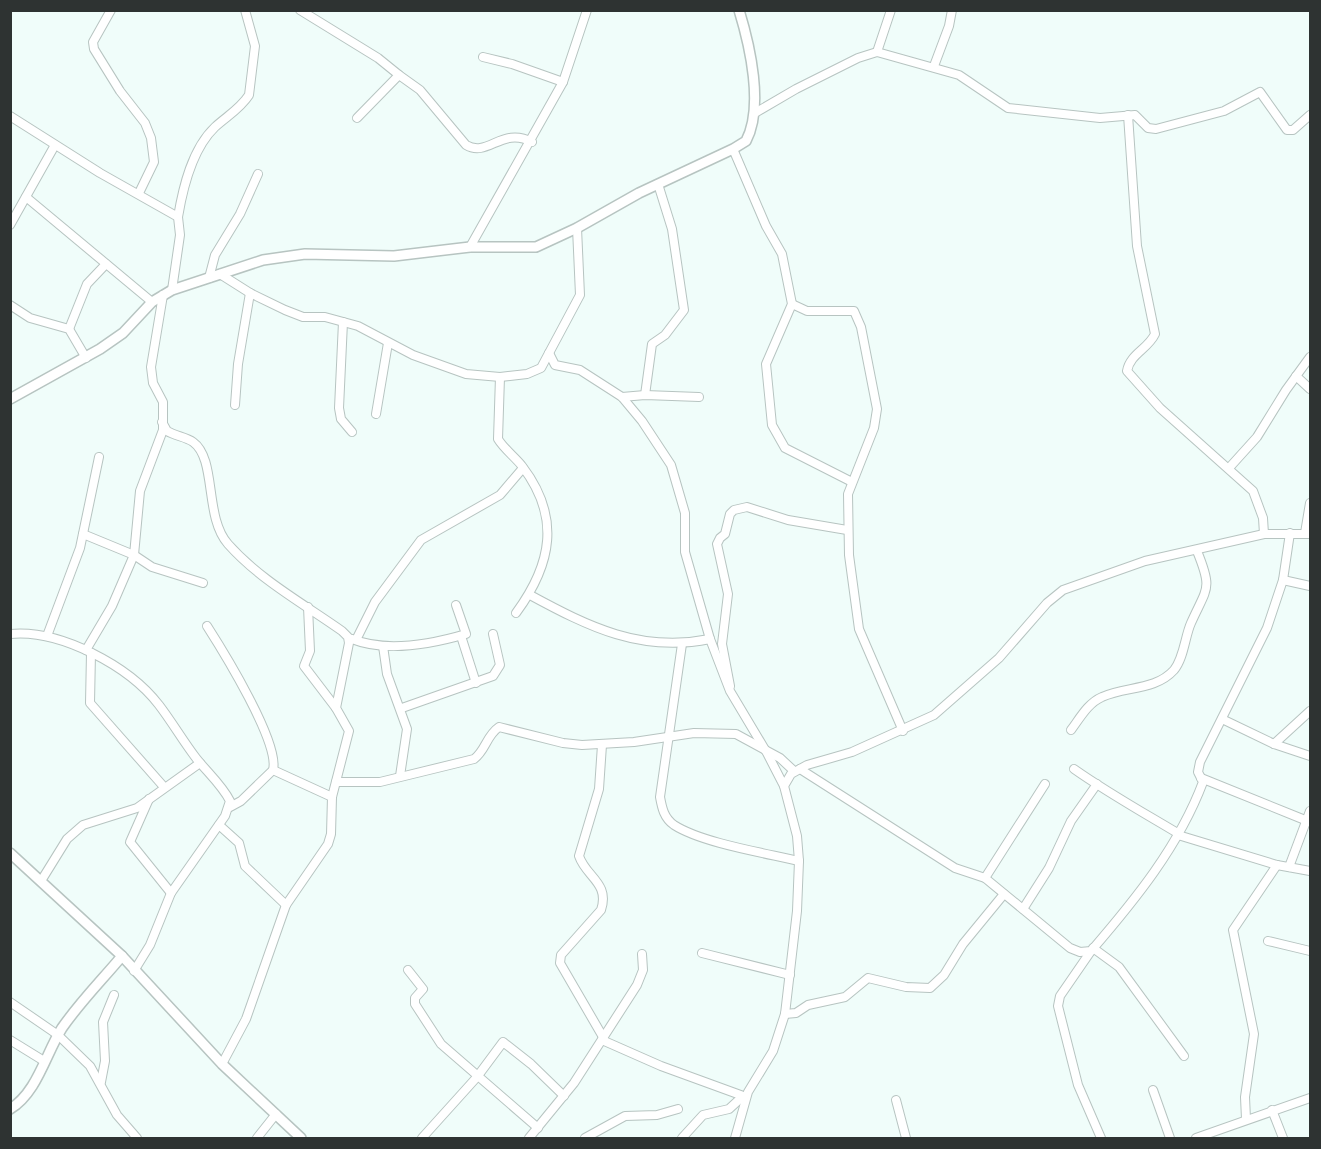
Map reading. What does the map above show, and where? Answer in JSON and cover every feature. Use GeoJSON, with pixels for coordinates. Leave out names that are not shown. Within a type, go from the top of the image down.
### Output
{"type":"FeatureCollection","features":[{"type":"Feature","properties":{"kind":"street"},"geometry":{"type":"LineString","coordinates":[[111,10],[93,42],[94,49],[120,91],[145,123],[151,138],[154,162],[139,193]]}},
{"type":"Feature","properties":{"kind":"street"},"geometry":{"type":"LineString","coordinates":[[164,787],[90,703],[88,651],[112,606],[134,555],[140,491],[162,433],[163,402],[153,383],[151,367],[180,235],[178,217],[187,178],[204,142],[214,128],[249,95],[255,46],[245,10]]}},
{"type":"Feature","properties":{"kind":"street"},"geometry":{"type":"LineString","coordinates":[[300,10],[378,58],[420,90],[466,145],[481,148],[514,136],[532,142]]}},
{"type":"Feature","properties":{"kind":"street"},"geometry":{"type":"LineString","coordinates":[[470,247],[503,186],[532,142],[563,82],[587,10]]}},
{"type":"Feature","properties":{"kind":"street"},"geometry":{"type":"LineString","coordinates":[[10,399],[86,358],[123,333],[152,302],[167,293],[220,274],[263,260],[305,254],[394,256],[470,247],[536,247],[577,228],[658,184],[733,149],[746,141],[755,113],[747,42],[739,10]]}},
{"type":"Feature","properties":{"kind":"street"},"geometry":{"type":"LineString","coordinates":[[877,52],[891,10]]}},
{"type":"Feature","properties":{"kind":"street"},"geometry":{"type":"LineString","coordinates":[[934,66],[949,26],[952,10]]}},
{"type":"Feature","properties":{"kind":"street"},"geometry":{"type":"LineString","coordinates":[[755,113],[796,89],[869,53],[877,52],[934,66],[959,75],[1008,108],[1100,118],[1136,115],[1148,128],[1156,129],[1224,111],[1260,92],[1287,130],[1293,130],[1311,116]]}},
{"type":"Feature","properties":{"kind":"street"},"geometry":{"type":"LineString","coordinates":[[483,57],[512,64],[563,82]]}},
{"type":"Feature","properties":{"kind":"street"},"geometry":{"type":"LineString","coordinates":[[357,118],[399,75]]}},
{"type":"Feature","properties":{"kind":"street"},"geometry":{"type":"LineString","coordinates":[[1128,115],[1137,246],[1155,334],[1152,341],[1128,362],[1127,371],[1160,408],[1253,491],[1263,518],[1264,534]]}},
{"type":"Feature","properties":{"kind":"street"},"geometry":{"type":"LineString","coordinates":[[10,116],[100,173],[178,217]]}},
{"type":"Feature","properties":{"kind":"street"},"geometry":{"type":"LineString","coordinates":[[10,225],[55,145]]}},
{"type":"Feature","properties":{"kind":"street"},"geometry":{"type":"LineString","coordinates":[[733,149],[766,226],[782,254],[792,304],[766,364],[772,425],[785,448],[852,482]]}},
{"type":"Feature","properties":{"kind":"street"},"geometry":{"type":"LineString","coordinates":[[209,278],[215,255],[240,214],[258,174]]}},
{"type":"Feature","properties":{"kind":"street"},"geometry":{"type":"LineString","coordinates":[[645,395],[652,344],[665,335],[684,310],[672,229],[658,184]]}},
{"type":"Feature","properties":{"kind":"street"},"geometry":{"type":"LineString","coordinates":[[26,197],[152,302]]}},
{"type":"Feature","properties":{"kind":"street"},"geometry":{"type":"LineString","coordinates":[[220,274],[250,293],[297,315],[325,316],[369,331],[388,343],[440,366],[466,374],[500,377],[536,371],[541,368],[554,338],[576,306],[580,295],[577,228]]}},
{"type":"Feature","properties":{"kind":"street"},"geometry":{"type":"LineString","coordinates":[[69,329],[87,284],[106,264]]}},
{"type":"Feature","properties":{"kind":"street"},"geometry":{"type":"LineString","coordinates":[[235,405],[238,364],[250,293]]}},
{"type":"Feature","properties":{"kind":"street"},"geometry":{"type":"LineString","coordinates":[[792,304],[807,311],[850,310],[858,315],[877,409],[874,428],[848,494],[847,530],[859,628],[903,731]]}},
{"type":"Feature","properties":{"kind":"street"},"geometry":{"type":"LineString","coordinates":[[10,305],[30,318],[69,329],[86,358]]}},
{"type":"Feature","properties":{"kind":"street"},"geometry":{"type":"LineString","coordinates":[[343,322],[339,408],[341,419],[352,432]]}},
{"type":"Feature","properties":{"kind":"street"},"geometry":{"type":"LineString","coordinates":[[376,414],[388,343]]}},
{"type":"Feature","properties":{"kind":"street"},"geometry":{"type":"LineString","coordinates":[[549,353],[555,365],[580,370],[622,397],[642,421],[671,465],[685,513],[685,552],[710,639],[730,691],[784,786],[796,836],[799,861],[798,911],[785,1014],[773,1051],[744,1097],[735,1138]]}},
{"type":"Feature","properties":{"kind":"street"},"geometry":{"type":"LineString","coordinates":[[1229,468],[1257,437],[1296,375],[1311,357]]}},
{"type":"Feature","properties":{"kind":"street"},"geometry":{"type":"LineString","coordinates":[[1296,375],[1311,389]]}},
{"type":"Feature","properties":{"kind":"street"},"geometry":{"type":"LineString","coordinates":[[500,377],[498,439],[524,468],[545,507],[549,526],[540,572],[530,595],[516,613]]}},
{"type":"Feature","properties":{"kind":"street"},"geometry":{"type":"LineString","coordinates":[[622,397],[645,395],[699,397]]}},
{"type":"Feature","properties":{"kind":"street"},"geometry":{"type":"LineString","coordinates":[[162,422],[167,431],[191,441],[198,448],[210,482],[214,520],[228,544],[271,581],[352,639],[383,646],[461,636],[467,632],[456,605]]}},
{"type":"Feature","properties":{"kind":"street"},"geometry":{"type":"LineString","coordinates":[[47,636],[74,567],[99,457]]}},
{"type":"Feature","properties":{"kind":"street"},"geometry":{"type":"LineString","coordinates":[[336,708],[352,639],[375,602],[421,540],[500,495],[524,468]]}},
{"type":"Feature","properties":{"kind":"street"},"geometry":{"type":"LineString","coordinates":[[784,786],[797,770],[830,757],[852,752],[903,731],[934,715],[999,658],[1047,603],[1063,590],[1104,577],[1127,565],[1264,534],[1290,532],[1308,534],[1311,503]]}},
{"type":"Feature","properties":{"kind":"street"},"geometry":{"type":"LineString","coordinates":[[730,691],[722,644],[728,594],[717,544],[720,537],[725,534],[730,514],[734,510],[747,507],[788,520],[847,530]]}},
{"type":"Feature","properties":{"kind":"street"},"geometry":{"type":"LineString","coordinates":[[1101,1138],[1078,1084],[1058,1006],[1059,996],[1092,949],[1154,872],[1179,834],[1201,787],[1198,772],[1200,762],[1267,628],[1283,580],[1290,532]]}},
{"type":"Feature","properties":{"kind":"street"},"geometry":{"type":"LineString","coordinates":[[83,534],[134,555],[152,567],[203,583]]}},
{"type":"Feature","properties":{"kind":"street"},"geometry":{"type":"LineString","coordinates":[[1071,730],[1089,706],[1102,697],[1150,685],[1174,669],[1189,627],[1205,598],[1204,568],[1197,550]]}},
{"type":"Feature","properties":{"kind":"street"},"geometry":{"type":"LineString","coordinates":[[1283,580],[1311,586]]}},
{"type":"Feature","properties":{"kind":"street"},"geometry":{"type":"LineString","coordinates":[[530,595],[584,624],[646,642],[682,644],[710,639]]}},
{"type":"Feature","properties":{"kind":"street"},"geometry":{"type":"LineString","coordinates":[[222,1064],[246,1019],[286,905],[328,844],[331,834],[332,797],[350,730],[304,666],[310,651],[308,607]]}},
{"type":"Feature","properties":{"kind":"street"},"geometry":{"type":"LineString","coordinates":[[134,971],[150,945],[171,893],[230,807],[241,801],[273,770],[274,754],[242,682],[207,626]]}},
{"type":"Feature","properties":{"kind":"street"},"geometry":{"type":"LineString","coordinates":[[10,634],[47,636],[88,651],[118,669],[159,705],[200,764],[228,796],[230,807]]}},
{"type":"Feature","properties":{"kind":"street"},"geometry":{"type":"LineString","coordinates":[[402,708],[493,676],[500,665],[493,634]]}},
{"type":"Feature","properties":{"kind":"street"},"geometry":{"type":"LineString","coordinates":[[461,636],[476,683]]}},
{"type":"Feature","properties":{"kind":"street"},"geometry":{"type":"LineString","coordinates":[[682,644],[660,797],[662,810],[674,825],[704,837],[799,861]]}},
{"type":"Feature","properties":{"kind":"street"},"geometry":{"type":"LineString","coordinates":[[383,646],[387,674],[402,708],[407,729],[400,776]]}},
{"type":"Feature","properties":{"kind":"street"},"geometry":{"type":"LineString","coordinates":[[1274,744],[1311,711]]}},
{"type":"Feature","properties":{"kind":"street"},"geometry":{"type":"LineString","coordinates":[[1222,719],[1274,744],[1311,756]]}},
{"type":"Feature","properties":{"kind":"street"},"geometry":{"type":"LineString","coordinates":[[336,782],[368,783],[474,759],[481,753],[489,734],[499,727],[562,743],[602,745],[694,733],[736,734],[767,753],[780,758],[955,868],[985,878],[1070,948],[1080,952],[1092,949],[1119,967],[1184,1056]]}},
{"type":"Feature","properties":{"kind":"street"},"geometry":{"type":"LineString","coordinates":[[602,745],[599,789],[579,856],[598,880],[604,901],[601,910],[561,955],[560,963],[602,1038],[744,1097]]}},
{"type":"Feature","properties":{"kind":"street"},"geometry":{"type":"LineString","coordinates":[[41,881],[67,839],[83,825],[137,807],[200,764]]}},
{"type":"Feature","properties":{"kind":"street"},"geometry":{"type":"LineString","coordinates":[[1074,769],[1179,834],[1277,864],[1311,871]]}},
{"type":"Feature","properties":{"kind":"street"},"geometry":{"type":"LineString","coordinates":[[273,770],[332,797]]}},
{"type":"Feature","properties":{"kind":"street"},"geometry":{"type":"LineString","coordinates":[[1201,778],[1309,821]]}},
{"type":"Feature","properties":{"kind":"street"},"geometry":{"type":"LineString","coordinates":[[985,878],[1045,784]]}},
{"type":"Feature","properties":{"kind":"street"},"geometry":{"type":"LineString","coordinates":[[1023,909],[1049,868],[1071,821],[1097,784]]}},
{"type":"Feature","properties":{"kind":"street"},"geometry":{"type":"LineString","coordinates":[[149,799],[130,842],[171,893]]}},
{"type":"Feature","properties":{"kind":"street"},"geometry":{"type":"LineString","coordinates":[[1289,867],[1311,812]]}},
{"type":"Feature","properties":{"kind":"street"},"geometry":{"type":"LineString","coordinates":[[219,825],[239,843],[245,866],[286,905]]}},
{"type":"Feature","properties":{"kind":"street"},"geometry":{"type":"LineString","coordinates":[[10,854],[122,956],[222,1064],[301,1138]]}},
{"type":"Feature","properties":{"kind":"street"},"geometry":{"type":"LineString","coordinates":[[1246,1119],[1245,1097],[1254,1034],[1233,930],[1277,864]]}},
{"type":"Feature","properties":{"kind":"street"},"geometry":{"type":"LineString","coordinates":[[785,1014],[796,1013],[808,1005],[845,997],[868,978],[906,987],[930,988],[944,975],[963,944],[1004,894]]}},
{"type":"Feature","properties":{"kind":"street"},"geometry":{"type":"LineString","coordinates":[[1268,941],[1311,951]]}},
{"type":"Feature","properties":{"kind":"street"},"geometry":{"type":"LineString","coordinates":[[702,953],[790,975]]}},
{"type":"Feature","properties":{"kind":"street"},"geometry":{"type":"LineString","coordinates":[[529,1138],[564,1096],[641,978],[642,954]]}},
{"type":"Feature","properties":{"kind":"street"},"geometry":{"type":"LineString","coordinates":[[13,1104],[27,1093],[58,1035],[81,1002],[122,956]]}},
{"type":"Feature","properties":{"kind":"street"},"geometry":{"type":"LineString","coordinates":[[408,970],[423,989],[414,1001],[441,1044],[538,1128]]}},
{"type":"Feature","properties":{"kind":"street"},"geometry":{"type":"LineString","coordinates":[[101,1082],[105,1061],[103,1022],[114,995]]}},
{"type":"Feature","properties":{"kind":"street"},"geometry":{"type":"LineString","coordinates":[[10,1002],[58,1035],[90,1066],[101,1082],[117,1115],[137,1138]]}},
{"type":"Feature","properties":{"kind":"street"},"geometry":{"type":"LineString","coordinates":[[10,1040],[44,1061]]}},
{"type":"Feature","properties":{"kind":"street"},"geometry":{"type":"LineString","coordinates":[[422,1138],[477,1077],[503,1042],[531,1064],[564,1096]]}},
{"type":"Feature","properties":{"kind":"street"},"geometry":{"type":"LineString","coordinates":[[1153,1090],[1170,1138]]}},
{"type":"Feature","properties":{"kind":"street"},"geometry":{"type":"LineString","coordinates":[[682,1138],[703,1115],[729,1108],[744,1097]]}},
{"type":"Feature","properties":{"kind":"street"},"geometry":{"type":"LineString","coordinates":[[1196,1138],[1311,1098]]}},
{"type":"Feature","properties":{"kind":"street"},"geometry":{"type":"LineString","coordinates":[[896,1100],[906,1138]]}},
{"type":"Feature","properties":{"kind":"street"},"geometry":{"type":"LineString","coordinates":[[585,1138],[625,1116],[657,1115],[678,1109]]}},
{"type":"Feature","properties":{"kind":"street"},"geometry":{"type":"LineString","coordinates":[[1272,1110],[1283,1138]]}},
{"type":"Feature","properties":{"kind":"street"},"geometry":{"type":"LineString","coordinates":[[257,1138],[276,1114]]}}]}
